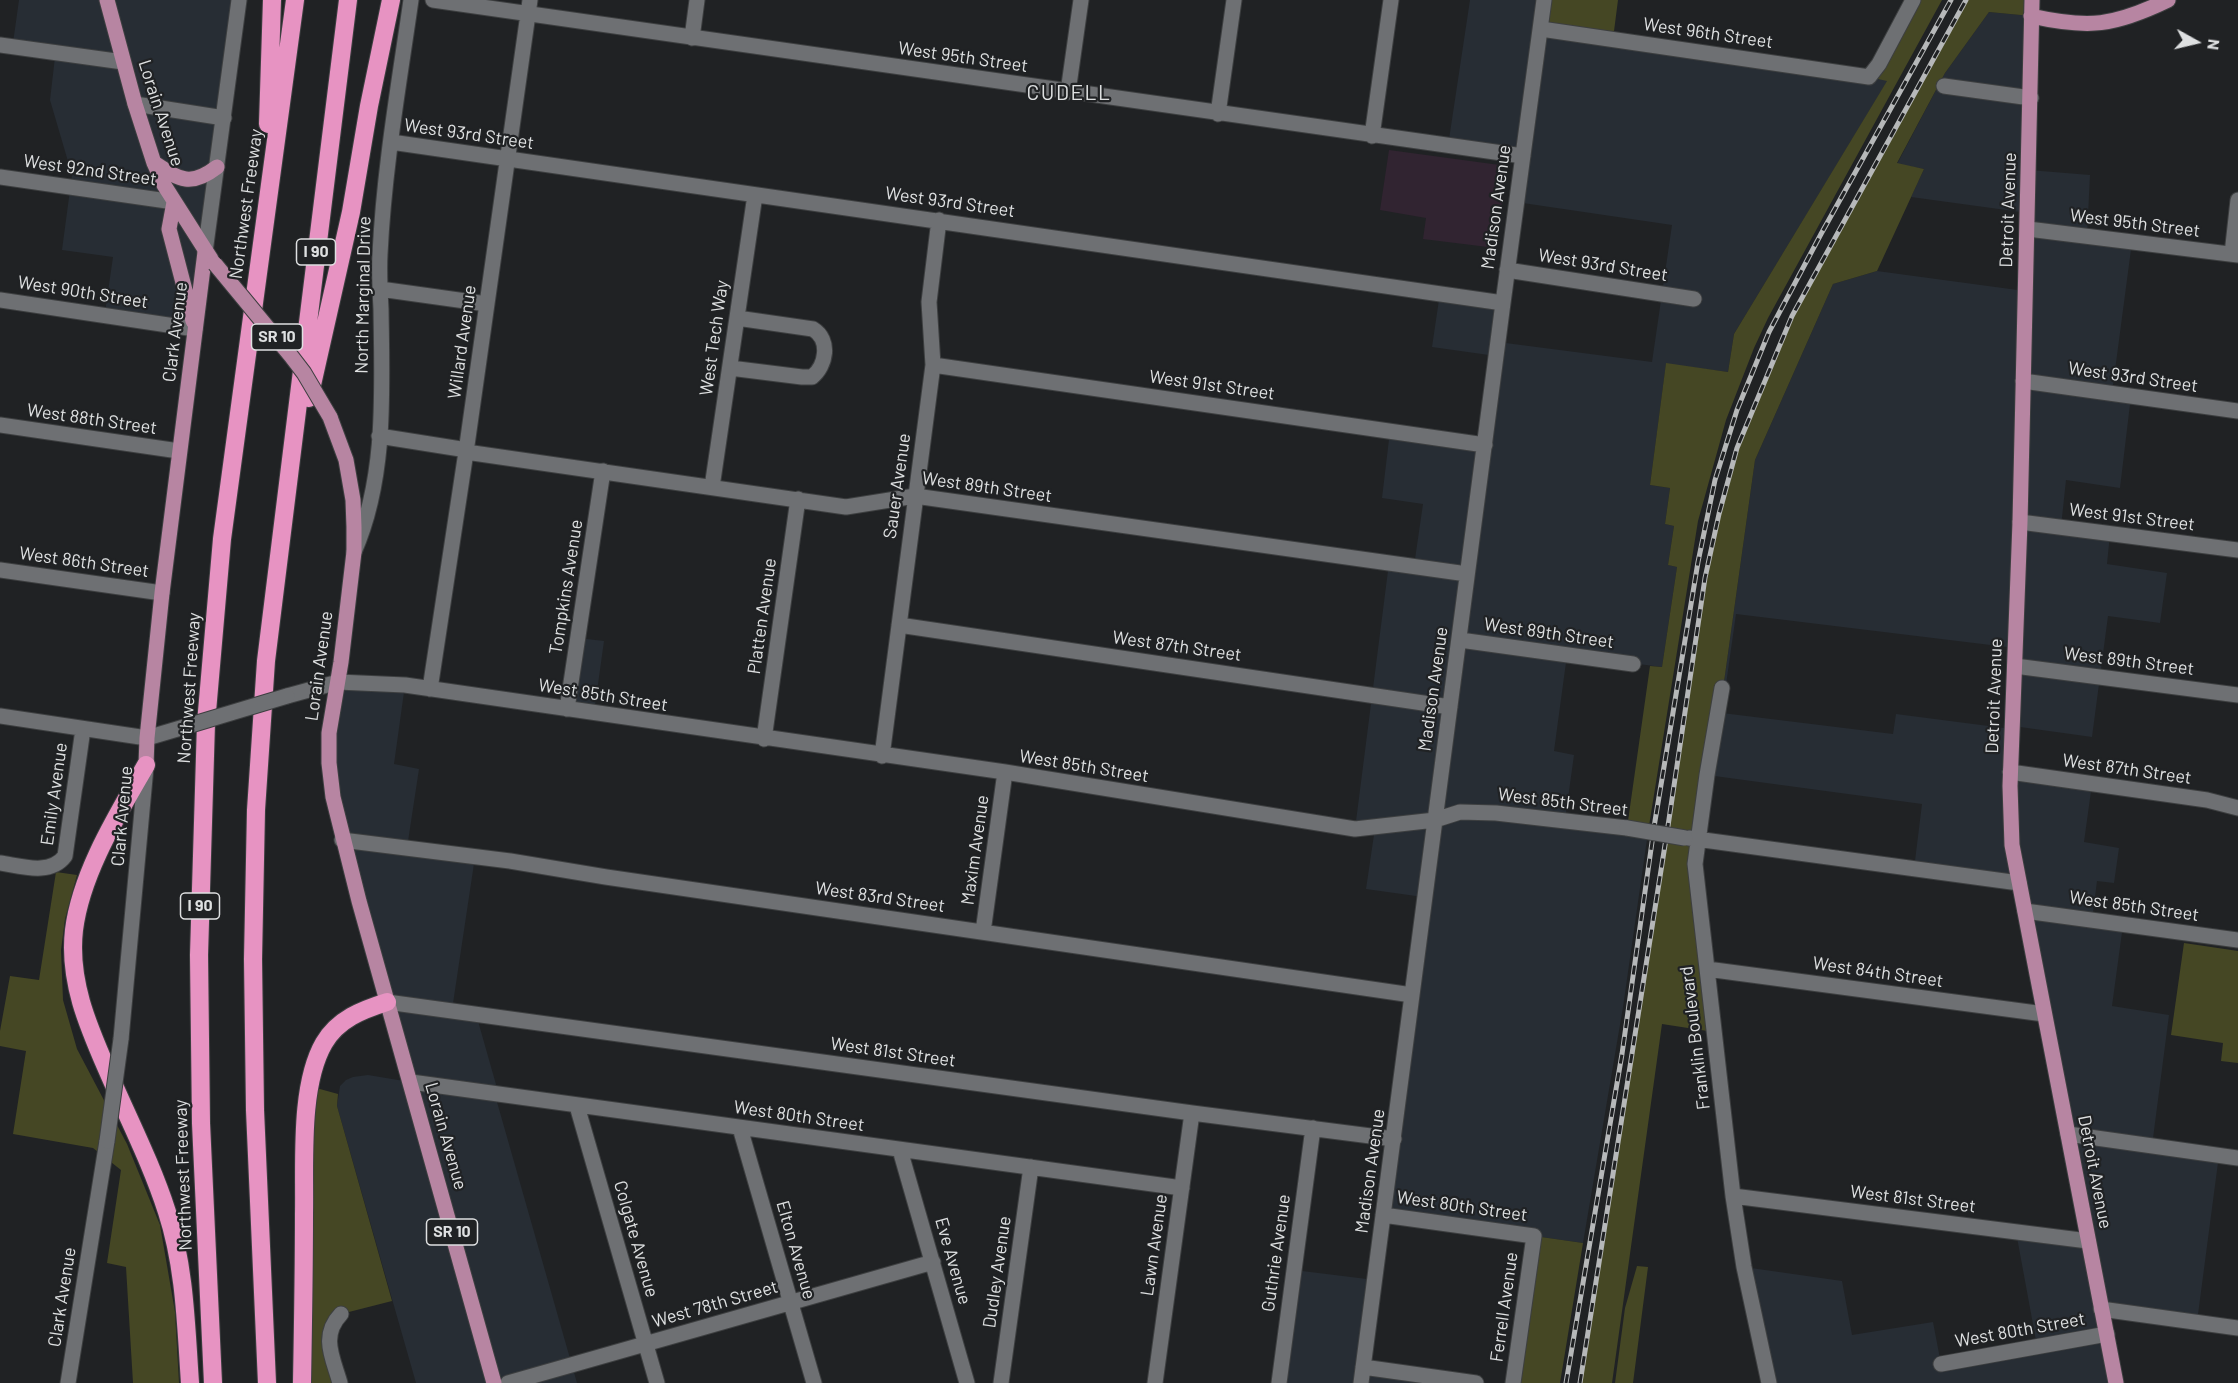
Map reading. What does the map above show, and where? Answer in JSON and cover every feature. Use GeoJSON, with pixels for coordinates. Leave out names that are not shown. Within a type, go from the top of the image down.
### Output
{"type":"FeatureCollection","features":[{"type":"Feature","properties":{"kind":"highway"},"geometry":{"type":"LineString","coordinates":[[264,225],[272,0]]}},
{"type":"Feature","properties":{"kind":"highway","name":"Northwest Freeway"},"geometry":{"type":"LineString","coordinates":[[213,1383],[201,1123],[199,955],[206,723],[222,539],[295,0]]}},
{"type":"Feature","properties":{"kind":"highway","name":"I 90"},"geometry":{"type":"LineString","coordinates":[[267,1383],[255,1110],[253,959],[255,822],[266,661],[348,0]]}},
{"type":"Feature","properties":{"kind":"highway"},"geometry":{"type":"LineString","coordinates":[[285,505],[351,212],[371,96],[391,0]]}},
{"type":"Feature","properties":{"kind":"highway"},"geometry":{"type":"LineString","coordinates":[[146,765],[89,874],[76,918],[73,964],[77,991],[87,1021],[143,1149],[168,1213],[181,1270],[190,1383]]}},
{"type":"Feature","properties":{"kind":"highway"},"geometry":{"type":"LineString","coordinates":[[302,1383],[307,1113],[315,1059],[324,1041],[349,1017],[363,1009],[387,1002]]}},
{"type":"Feature","properties":{"kind":"main road","name":"Lorain Avenue"},"geometry":{"type":"LineString","coordinates":[[107,0],[135,104],[154,163],[174,202],[205,252],[304,373],[330,417],[346,460],[353,500],[354,552],[338,682],[329,733],[329,763],[333,797],[342,840],[494,1383]]}},
{"type":"Feature","properties":{"kind":"main road","name":"Detroit Avenue"},"geometry":{"type":"LineString","coordinates":[[2032,0],[2020,522],[2010,772],[2012,845],[2116,1383]]}},
{"type":"Feature","properties":{"kind":"main road"},"geometry":{"type":"LineString","coordinates":[[2031,16],[2073,24],[2095,24],[2126,17],[2168,0]]}},
{"type":"Feature","properties":{"kind":"main road"},"geometry":{"type":"LineString","coordinates":[[154,163],[176,178],[191,180],[201,178],[217,167]]}},
{"type":"Feature","properties":{"kind":"main road"},"geometry":{"type":"LineString","coordinates":[[174,202],[169,229],[195,329]]}},
{"type":"Feature","properties":{"kind":"main road","name":"Clark Avenue"},"geometry":{"type":"LineString","coordinates":[[146,765],[162,594],[205,252]]}},
{"type":"Feature","properties":{"kind":"street"},"geometry":{"type":"LineString","coordinates":[[205,252],[239,0]]}},
{"type":"Feature","properties":{"kind":"street","name":"North Marginal Drive"},"geometry":{"type":"LineString","coordinates":[[354,552],[367,517],[379,436],[381,371],[379,256],[391,142],[411,0]]}},
{"type":"Feature","properties":{"kind":"street","name":"West 95th Street"},"geometry":{"type":"LineString","coordinates":[[433,0],[529,7],[692,38],[1523,156]]}},
{"type":"Feature","properties":{"kind":"street"},"geometry":{"type":"LineString","coordinates":[[692,38],[698,0]]}},
{"type":"Feature","properties":{"kind":"street"},"geometry":{"type":"LineString","coordinates":[[1068,92],[1081,0]]}},
{"type":"Feature","properties":{"kind":"street"},"geometry":{"type":"LineString","coordinates":[[1218,114],[1234,0]]}},
{"type":"Feature","properties":{"kind":"street"},"geometry":{"type":"LineString","coordinates":[[1372,136],[1391,0]]}},
{"type":"Feature","properties":{"kind":"street","name":"Madison Avenue"},"geometry":{"type":"LineString","coordinates":[[1361,1383],[1544,0]]}},
{"type":"Feature","properties":{"kind":"street","name":"West 96th Street"},"geometry":{"type":"LineString","coordinates":[[1541,28],[1869,77],[1879,64],[1913,0]]}},
{"type":"Feature","properties":{"kind":"street","name":"Willard Avenue"},"geometry":{"type":"LineString","coordinates":[[430,689],[529,7]]}},
{"type":"Feature","properties":{"kind":"street"},"geometry":{"type":"LineString","coordinates":[[0,45],[123,62]]}},
{"type":"Feature","properties":{"kind":"street"},"geometry":{"type":"LineString","coordinates":[[1944,86],[2031,98]]}},
{"type":"Feature","properties":{"kind":"street"},"geometry":{"type":"LineString","coordinates":[[135,104],[224,118]]}},
{"type":"Feature","properties":{"kind":"street","name":"West 93rd Street"},"geometry":{"type":"LineString","coordinates":[[391,142],[1503,303]]}},
{"type":"Feature","properties":{"kind":"street","name":"West 92nd Street"},"geometry":{"type":"LineString","coordinates":[[0,177],[174,202]]}},
{"type":"Feature","properties":{"kind":"street","name":"West Tech Way"},"geometry":{"type":"LineString","coordinates":[[712,487],[755,195]]}},
{"type":"Feature","properties":{"kind":"street"},"geometry":{"type":"LineString","coordinates":[[2235,254],[2238,200]]}},
{"type":"Feature","properties":{"kind":"street","name":"Sauer Avenue"},"geometry":{"type":"LineString","coordinates":[[882,756],[933,365],[929,302],[939,220]]}},
{"type":"Feature","properties":{"kind":"street","name":"West 95th Street"},"geometry":{"type":"LineString","coordinates":[[2028,229],[2235,254]]}},
{"type":"Feature","properties":{"kind":"street","name":"West 93rd Street"},"geometry":{"type":"LineString","coordinates":[[1507,270],[1694,299]]}},
{"type":"Feature","properties":{"kind":"street"},"geometry":{"type":"LineString","coordinates":[[380,289],[487,304]]}},
{"type":"Feature","properties":{"kind":"street","name":"West 90th Street"},"geometry":{"type":"LineString","coordinates":[[0,300],[195,329]]}},
{"type":"Feature","properties":{"kind":"street"},"geometry":{"type":"LineString","coordinates":[[729,368],[812,377],[822,366],[824,356],[824,343],[818,332],[813,329],[736,318]]}},
{"type":"Feature","properties":{"kind":"street","name":"West 91st Street"},"geometry":{"type":"LineString","coordinates":[[933,365],[1485,445]]}},
{"type":"Feature","properties":{"kind":"street","name":"West 93rd Street"},"geometry":{"type":"LineString","coordinates":[[2023,381],[2238,411]]}},
{"type":"Feature","properties":{"kind":"street","name":"West 88th Street"},"geometry":{"type":"LineString","coordinates":[[0,425],[179,451]]}},
{"type":"Feature","properties":{"kind":"street","name":"West 89th Street"},"geometry":{"type":"LineString","coordinates":[[379,436],[846,507],[915,496],[1467,574]]}},
{"type":"Feature","properties":{"kind":"street","name":"Tompkins Avenue"},"geometry":{"type":"LineString","coordinates":[[567,709],[603,471]]}},
{"type":"Feature","properties":{"kind":"street","name":"Platten Avenue"},"geometry":{"type":"LineString","coordinates":[[764,739],[798,499]]}},
{"type":"Feature","properties":{"kind":"street","name":"West 91st Street"},"geometry":{"type":"LineString","coordinates":[[2020,522],[2238,550]]}},
{"type":"Feature","properties":{"kind":"street","name":"West 86th Street"},"geometry":{"type":"LineString","coordinates":[[0,570],[162,594]]}},
{"type":"Feature","properties":{"kind":"street","name":"West 87th Street"},"geometry":{"type":"LineString","coordinates":[[899,625],[1450,707]]}},
{"type":"Feature","properties":{"kind":"street","name":"West 89th Street"},"geometry":{"type":"LineString","coordinates":[[1460,640],[1633,664]]}},
{"type":"Feature","properties":{"kind":"street","name":"West 89th Street"},"geometry":{"type":"LineString","coordinates":[[2015,666],[2238,695]]}},
{"type":"Feature","properties":{"kind":"street","name":"West 85th Street"},"geometry":{"type":"LineString","coordinates":[[147,738],[338,682],[405,685],[764,739],[1005,772],[1355,829],[1435,820],[1460,812],[1496,813],[1627,828],[1692,839],[2019,883]]}},
{"type":"Feature","properties":{"kind":"street","name":"Franklin Boulevard"},"geometry":{"type":"LineString","coordinates":[[1722,688],[1692,839],[1733,1196],[1744,1267],[1769,1383]]}},
{"type":"Feature","properties":{"kind":"street"},"geometry":{"type":"LineString","coordinates":[[0,716],[147,738]]}},
{"type":"Feature","properties":{"kind":"street","name":"Emily Avenue"},"geometry":{"type":"LineString","coordinates":[[0,863],[39,869],[60,863],[67,849],[83,729]]}},
{"type":"Feature","properties":{"kind":"street","name":"Clark Avenue"},"geometry":{"type":"LineString","coordinates":[[68,1383],[121,1039],[146,765]]}},
{"type":"Feature","properties":{"kind":"street","name":"Maxim Avenue"},"geometry":{"type":"LineString","coordinates":[[983,932],[1005,772]]}},
{"type":"Feature","properties":{"kind":"street","name":"West 87th Street"},"geometry":{"type":"LineString","coordinates":[[2010,772],[2207,800],[2238,808]]}},
{"type":"Feature","properties":{"kind":"street","name":"West 83rd Street"},"geometry":{"type":"LineString","coordinates":[[342,840],[510,861],[618,879],[1412,995]]}},
{"type":"Feature","properties":{"kind":"street","name":"West 85th Street"},"geometry":{"type":"LineString","coordinates":[[2025,912],[2238,940]]}},
{"type":"Feature","properties":{"kind":"street","name":"West 84th Street"},"geometry":{"type":"LineString","coordinates":[[1707,969],[2043,1014]]}},
{"type":"Feature","properties":{"kind":"street","name":"West 81st Street"},"geometry":{"type":"LineString","coordinates":[[387,1002],[1394,1139]]}},
{"type":"Feature","properties":{"kind":"street","name":"West 80th Street"},"geometry":{"type":"LineString","coordinates":[[411,1082],[1182,1188]]}},
{"type":"Feature","properties":{"kind":"street","name":"Colgate Avenue"},"geometry":{"type":"LineString","coordinates":[[577,1106],[657,1383]]}},
{"type":"Feature","properties":{"kind":"street","name":"Lawn Avenue"},"geometry":{"type":"LineString","coordinates":[[1155,1383],[1192,1113]]}},
{"type":"Feature","properties":{"kind":"street","name":"Elton Avenue"},"geometry":{"type":"LineString","coordinates":[[740,1128],[814,1383]]}},
{"type":"Feature","properties":{"kind":"street","name":"Guthrie Avenue"},"geometry":{"type":"LineString","coordinates":[[1279,1383],[1313,1128]]}},
{"type":"Feature","properties":{"kind":"street"},"geometry":{"type":"LineString","coordinates":[[2068,1134],[2238,1158]]}},
{"type":"Feature","properties":{"kind":"street","name":"Eve Avenue"},"geometry":{"type":"LineString","coordinates":[[900,1150],[967,1383]]}},
{"type":"Feature","properties":{"kind":"street","name":"Dudley Avenue"},"geometry":{"type":"LineString","coordinates":[[1001,1383],[1031,1167]]}},
{"type":"Feature","properties":{"kind":"street","name":"West 81st Street"},"geometry":{"type":"LineString","coordinates":[[1733,1196],[2088,1241]]}},
{"type":"Feature","properties":{"kind":"street","name":"West 80th Street"},"geometry":{"type":"LineString","coordinates":[[1383,1215],[1534,1236]]}},
{"type":"Feature","properties":{"kind":"street","name":"Ferrell Avenue"},"geometry":{"type":"LineString","coordinates":[[1513,1383],[1534,1236]]}},
{"type":"Feature","properties":{"kind":"street","name":"West 78th Street"},"geometry":{"type":"LineString","coordinates":[[508,1383],[933,1262]]}},
{"type":"Feature","properties":{"kind":"street","name":"West 80th Street"},"geometry":{"type":"LineString","coordinates":[[2101,1309],[2238,1328]]}},
{"type":"Feature","properties":{"kind":"street"},"geometry":{"type":"LineString","coordinates":[[340,1383],[328,1338],[334,1322],[341,1314]]}},
{"type":"Feature","properties":{"kind":"street","name":"West 80th Street"},"geometry":{"type":"LineString","coordinates":[[1941,1364],[2107,1334]]}},
{"type":"Feature","properties":{"kind":"street"},"geometry":{"type":"LineString","coordinates":[[1363,1367],[1476,1383]]}},
{"type":"Feature","properties":{"kind":"shaded area"},"geometry":{"type":"Polygon","coordinates":[[[19,0],[232,0],[191,325],[105,312],[113,257],[62,250],[72,175],[50,100],[55,57],[12,50],[19,0]]]}},
{"type":"Feature","properties":{"kind":"shaded area"},"geometry":{"type":"Polygon","coordinates":[[[1470,0],[1544,0],[1541,28],[1888,80],[1734,334],[1728,372],[1666,364],[1650,485],[1670,488],[1665,524],[1674,526],[1668,565],[1677,567],[1662,667],[1567,655],[1554,751],[1574,755],[1565,820],[1648,832],[1623,1007],[1583,1243],[1383,1215],[1423,897],[1366,889],[1375,828],[1355,829],[1389,563],[1414,566],[1423,504],[1382,498],[1390,431],[1484,445],[1496,356],[1432,347],[1440,293],[1503,303],[1498,342],[1652,362],[1672,225],[1516,202],[1523,156],[1448,146],[1470,0]]]}},
{"type":"Feature","properties":{"kind":"shaded area"},"geometry":{"type":"Polygon","coordinates":[[[1989,12],[2031,16],[2029,170],[2090,175],[2087,236],[2132,242],[2112,393],[2131,396],[2120,488],[2066,480],[2061,527],[2110,534],[2107,564],[2167,573],[2160,623],[2108,616],[2092,737],[2013,726],[2010,772],[2092,784],[2084,842],[2119,848],[2114,883],[2097,881],[2092,920],[2123,925],[2112,1006],[2169,1015],[2152,1146],[2219,1155],[2197,1322],[2102,1309],[2116,1383],[1769,1383],[1744,1267],[1842,1281],[1852,1335],[1933,1322],[1941,1364],[2037,1346],[2016,1232],[2087,1241],[2019,883],[1914,869],[1922,804],[1707,775],[1724,682],[1755,460],[1833,284],[1877,271],[2025,291],[2028,213],[1911,197],[1924,169],[1897,164],[1945,73],[1989,12]],[[1736,614],[1722,713],[1893,734],[1896,714],[2004,728],[2007,647],[1736,614]]]}},
{"type":"Feature","properties":{"kind":"shaded area"},"geometry":{"type":"Polygon","coordinates":[[[1389,150],[1507,166],[1496,248],[1423,239],[1426,218],[1380,210],[1389,150]]]}},
{"type":"Feature","properties":{"kind":"shaded area"},"geometry":{"type":"Polygon","coordinates":[[[578,638],[604,641],[594,713],[567,709],[578,638]]]}},
{"type":"Feature","properties":{"kind":"shaded area"},"geometry":{"type":"Polygon","coordinates":[[[338,682],[405,685],[394,764],[419,769],[407,848],[475,857],[452,1010],[476,1014],[499,1095],[495,1095],[577,1383],[416,1383],[337,1106],[340,1086],[353,1077],[368,1075],[410,1082],[333,797],[338,682]]]}},
{"type":"Feature","properties":{"kind":"shaded area"},"geometry":{"type":"Polygon","coordinates":[[[1294,1270],[1375,1280],[1363,1367],[1476,1383],[1279,1383],[1294,1270]]]}},
{"type":"Feature","properties":{"kind":"green space"},"geometry":{"type":"Polygon","coordinates":[[[1544,0],[1618,0],[1613,39],[1541,29],[1544,0]]]}},
{"type":"Feature","properties":{"kind":"green space"},"geometry":{"type":"Polygon","coordinates":[[[1913,0],[1942,0],[1768,318],[1726,420],[1698,521],[1648,832],[1627,828],[1650,666],[1662,667],[1677,567],[1668,565],[1674,526],[1665,524],[1670,488],[1650,485],[1666,363],[1728,372],[1734,334],[1887,81],[1869,77],[1913,0]]]}},
{"type":"Feature","properties":{"kind":"green space"},"geometry":{"type":"Polygon","coordinates":[[[1966,0],[2032,0],[2031,16],[1989,12],[1945,73],[1897,163],[1924,169],[1877,271],[1833,284],[1755,460],[1724,682],[1698,840],[1714,1032],[1662,1024],[1612,1383],[1580,1383],[1705,578],[1737,448],[1792,316],[1966,0]]]}},
{"type":"Feature","properties":{"kind":"green space"},"geometry":{"type":"Polygon","coordinates":[[[56,872],[77,875],[65,919],[61,950],[63,1000],[77,1049],[127,1144],[160,1225],[175,1312],[179,1383],[133,1383],[126,1267],[107,1263],[121,1170],[93,1148],[13,1134],[26,1051],[0,1046],[0,1031],[10,976],[39,980],[56,872]]]}},
{"type":"Feature","properties":{"kind":"green space"},"geometry":{"type":"Polygon","coordinates":[[[2184,943],[2238,951],[2238,1063],[2221,1061],[2223,1043],[2171,1035],[2184,943]]]}},
{"type":"Feature","properties":{"kind":"green space"},"geometry":{"type":"Polygon","coordinates":[[[309,1086],[338,1094],[337,1106],[392,1301],[341,1314],[334,1322],[340,1383],[302,1383],[309,1086]]]}},
{"type":"Feature","properties":{"kind":"green space"},"geometry":{"type":"Polygon","coordinates":[[[1534,1236],[1583,1243],[1560,1383],[1513,1383],[1534,1236]]]}},
{"type":"Feature","properties":{"kind":"green space"},"geometry":{"type":"Polygon","coordinates":[[[1637,1266],[1648,1267],[1633,1383],[1615,1383],[1625,1308],[1637,1266]]]}},
{"type":"Feature","properties":{"kind":"railway"},"geometry":{"type":"LineString","coordinates":[[1566,1383],[1622,1054],[1655,821],[1698,562],[1715,480],[1737,410],[1769,332],[1951,0]]}},
{"type":"Feature","properties":{"kind":"railway"},"geometry":{"type":"LineString","coordinates":[[1580,1383],[1705,578],[1737,448],[1792,316],[1966,0]]}},
{"type":"Feature","properties":{"kind":"district","name":"CUDELL"},"geometry":{"type":"Point","coordinates":[1069,93]}}]}
